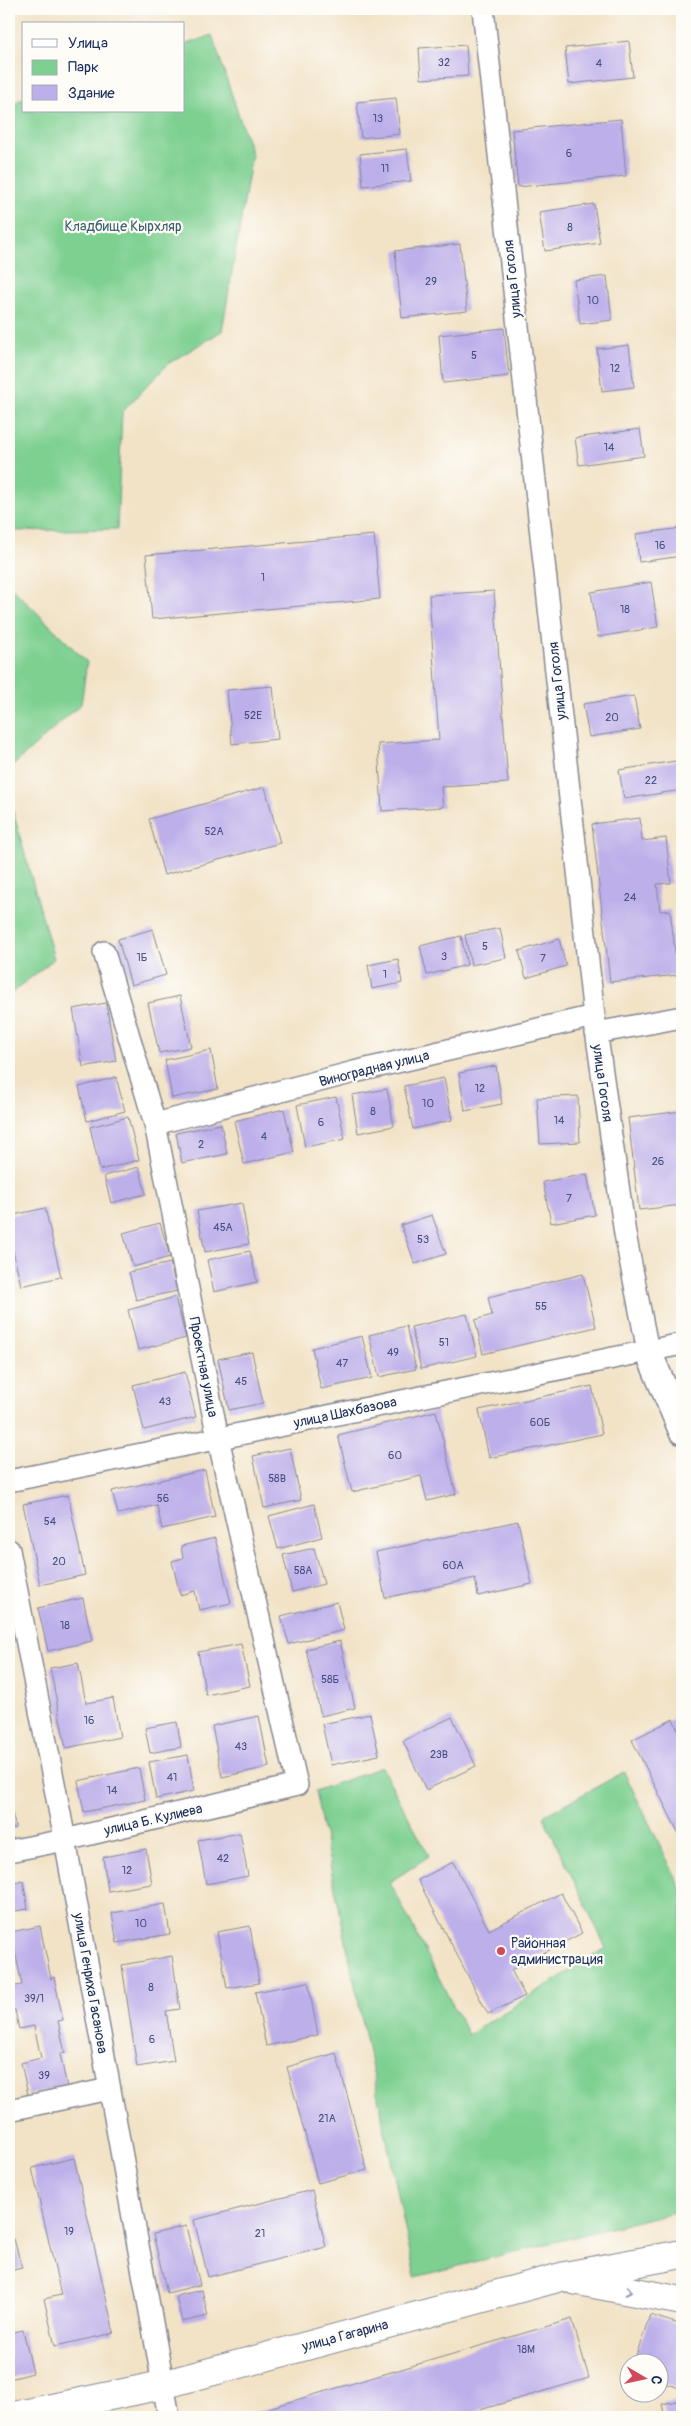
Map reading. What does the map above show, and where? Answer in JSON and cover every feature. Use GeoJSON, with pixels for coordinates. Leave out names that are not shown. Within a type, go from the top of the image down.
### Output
{"type":"FeatureCollection","features":[{"type":"Feature","properties":{"kind":"main road","name":"улица Гагарина"},"geometry":{"type":"LineString","coordinates":[[9,2417],[163,2386],[565,2276],[682,2254]]}},
{"type":"Feature","properties":{"kind":"main road","name":"улица Гагарина"},"geometry":{"type":"LineString","coordinates":[[21,2417],[163,2386],[453,2309],[572,2280],[682,2301]]}},
{"type":"Feature","properties":{"kind":"street","name":"улица Гоголя"},"geometry":{"type":"LineString","coordinates":[[483,9],[595,1024],[625,1234],[648,1351]]}},
{"type":"Feature","properties":{"kind":"street","name":"Проектная улица"},"geometry":{"type":"LineString","coordinates":[[104,952],[155,1124],[218,1438],[297,1785]]}},
{"type":"Feature","properties":{"kind":"street","name":"Виноградная улица"},"geometry":{"type":"LineString","coordinates":[[155,1124],[354,1072],[595,1024],[682,1017]]}},
{"type":"Feature","properties":{"kind":"street","name":"улица Шахбазова"},"geometry":{"type":"LineString","coordinates":[[9,1481],[682,1344]]}},
{"type":"Feature","properties":{"kind":"street"},"geometry":{"type":"LineString","coordinates":[[648,1351],[682,1431]]}},
{"type":"Feature","properties":{"kind":"street","name":"улица Генриха Гасанова"},"geometry":{"type":"LineString","coordinates":[[9,1550],[65,1840],[169,2417]]}},
{"type":"Feature","properties":{"kind":"street","name":"улица Б. Кулиева"},"geometry":{"type":"LineString","coordinates":[[9,1851],[65,1840],[297,1785]]}},
{"type":"Feature","properties":{"kind":"street"},"geometry":{"type":"LineString","coordinates":[[9,2110],[109,2089]]}},
{"type":"Feature","properties":{"kind":"green space","name":"Кладбище Кырхляр"},"geometry":{"type":"Polygon","coordinates":[[[212,35],[252,155],[222,331],[169,363],[122,412],[117,529],[9,531],[9,104],[22,100],[22,112],[185,112],[185,45],[212,35]]]}},
{"type":"Feature","properties":{"kind":"green space"},"geometry":{"type":"Polygon","coordinates":[[[9,585],[87,662],[81,704],[9,769],[9,585]]]}},
{"type":"Feature","properties":{"kind":"green space"},"geometry":{"type":"Polygon","coordinates":[[[9,797],[54,959],[9,995],[9,797]]]}},
{"type":"Feature","properties":{"kind":"green space"},"geometry":{"type":"Polygon","coordinates":[[[382,1767],[429,1856],[390,1882],[468,2035],[606,1948],[543,1816],[624,1772],[682,1890],[682,2210],[415,2277],[315,1791],[382,1767]]]}},
{"type":"Feature","properties":{"kind":"building"},"geometry":{"type":"Polygon","coordinates":[[[412,9],[453,9],[453,10],[412,14],[412,9]]]}},
{"type":"Feature","properties":{"kind":"building"},"geometry":{"type":"Polygon","coordinates":[[[629,41],[633,77],[569,84],[565,48],[629,41]]]}},
{"type":"Feature","properties":{"kind":"building"},"geometry":{"type":"Polygon","coordinates":[[[466,45],[468,76],[421,79],[419,48],[466,45]]]}},
{"type":"Feature","properties":{"kind":"building"},"geometry":{"type":"Polygon","coordinates":[[[396,98],[400,134],[361,138],[357,102],[396,98]]]}},
{"type":"Feature","properties":{"kind":"building"},"geometry":{"type":"Polygon","coordinates":[[[621,119],[626,176],[518,187],[512,130],[621,119]]]}},
{"type":"Feature","properties":{"kind":"building"},"geometry":{"type":"Polygon","coordinates":[[[407,149],[411,181],[363,186],[360,154],[407,149]]]}},
{"type":"Feature","properties":{"kind":"building"},"geometry":{"type":"Polygon","coordinates":[[[594,204],[600,243],[545,251],[539,212],[594,204]]]}},
{"type":"Feature","properties":{"kind":"building"},"geometry":{"type":"Polygon","coordinates":[[[460,244],[467,311],[402,318],[395,251],[460,244]]]}},
{"type":"Feature","properties":{"kind":"building"},"geometry":{"type":"Polygon","coordinates":[[[607,276],[612,320],[580,324],[574,280],[607,276]]]}},
{"type":"Feature","properties":{"kind":"building"},"geometry":{"type":"Polygon","coordinates":[[[504,328],[509,376],[443,383],[439,335],[504,328]]]}},
{"type":"Feature","properties":{"kind":"building"},"geometry":{"type":"Polygon","coordinates":[[[629,345],[634,387],[602,391],[597,349],[629,345]]]}},
{"type":"Feature","properties":{"kind":"building"},"geometry":{"type":"Polygon","coordinates":[[[640,429],[644,456],[579,465],[575,438],[640,429]]]}},
{"type":"Feature","properties":{"kind":"building"},"geometry":{"type":"Polygon","coordinates":[[[682,528],[682,556],[639,562],[636,534],[682,528]]]}},
{"type":"Feature","properties":{"kind":"building"},"geometry":{"type":"Polygon","coordinates":[[[374,535],[380,599],[152,619],[146,555],[374,535]]]}},
{"type":"Feature","properties":{"kind":"building"},"geometry":{"type":"Polygon","coordinates":[[[651,582],[658,627],[598,637],[591,592],[651,582]]]}},
{"type":"Feature","properties":{"kind":"building"},"geometry":{"type":"Polygon","coordinates":[[[494,591],[508,783],[441,787],[443,807],[382,811],[378,744],[439,740],[429,595],[494,591]]]}},
{"type":"Feature","properties":{"kind":"building"},"geometry":{"type":"Polygon","coordinates":[[[273,686],[278,739],[232,744],[227,690],[273,686]]]}},
{"type":"Feature","properties":{"kind":"building"},"geometry":{"type":"Polygon","coordinates":[[[634,696],[640,729],[589,737],[583,704],[634,696]]]}},
{"type":"Feature","properties":{"kind":"building"},"geometry":{"type":"Polygon","coordinates":[[[682,760],[682,790],[624,799],[619,770],[682,760]]]}},
{"type":"Feature","properties":{"kind":"building"},"geometry":{"type":"Polygon","coordinates":[[[265,787],[280,843],[164,875],[149,819],[265,787]]]}},
{"type":"Feature","properties":{"kind":"building"},"geometry":{"type":"Polygon","coordinates":[[[640,818],[642,841],[666,838],[671,883],[657,884],[660,911],[670,910],[678,975],[610,982],[592,824],[640,818]]]}},
{"type":"Feature","properties":{"kind":"building"},"geometry":{"type":"Polygon","coordinates":[[[500,928],[506,958],[471,965],[465,935],[500,928]]]}},
{"type":"Feature","properties":{"kind":"building"},"geometry":{"type":"Polygon","coordinates":[[[153,929],[166,975],[131,985],[118,939],[153,929]]]}},
{"type":"Feature","properties":{"kind":"building"},"geometry":{"type":"Polygon","coordinates":[[[461,936],[467,965],[427,975],[420,946],[461,936]]]}},
{"type":"Feature","properties":{"kind":"building"},"geometry":{"type":"Polygon","coordinates":[[[559,939],[566,966],[526,978],[519,951],[559,939]]]}},
{"type":"Feature","properties":{"kind":"building"},"geometry":{"type":"Polygon","coordinates":[[[398,959],[402,983],[372,989],[368,965],[398,959]]]}},
{"type":"Feature","properties":{"kind":"building"},"geometry":{"type":"Polygon","coordinates":[[[180,996],[191,1047],[159,1053],[148,1003],[180,996]]]}},
{"type":"Feature","properties":{"kind":"building"},"geometry":{"type":"Polygon","coordinates":[[[106,1003],[116,1061],[83,1067],[73,1009],[106,1003]]]}},
{"type":"Feature","properties":{"kind":"building"},"geometry":{"type":"Polygon","coordinates":[[[211,1050],[218,1089],[172,1098],[165,1060],[211,1050]]]}},
{"type":"Feature","properties":{"kind":"building"},"geometry":{"type":"Polygon","coordinates":[[[496,1066],[502,1104],[465,1111],[459,1073],[496,1066]]]}},
{"type":"Feature","properties":{"kind":"building"},"geometry":{"type":"Polygon","coordinates":[[[116,1077],[125,1111],[87,1121],[79,1087],[116,1077]]]}},
{"type":"Feature","properties":{"kind":"building"},"geometry":{"type":"Polygon","coordinates":[[[444,1078],[452,1120],[413,1129],[404,1086],[444,1078]]]}},
{"type":"Feature","properties":{"kind":"building"},"geometry":{"type":"Polygon","coordinates":[[[387,1089],[394,1126],[358,1133],[352,1095],[387,1089]]]}},
{"type":"Feature","properties":{"kind":"building"},"geometry":{"type":"Polygon","coordinates":[[[578,1096],[580,1142],[540,1144],[537,1098],[578,1096]]]}},
{"type":"Feature","properties":{"kind":"building"},"geometry":{"type":"Polygon","coordinates":[[[336,1097],[345,1139],[305,1147],[297,1105],[336,1097]]]}},
{"type":"Feature","properties":{"kind":"building"},"geometry":{"type":"Polygon","coordinates":[[[284,1109],[294,1152],[244,1164],[234,1121],[284,1109]]]}},
{"type":"Feature","properties":{"kind":"building"},"geometry":{"type":"Polygon","coordinates":[[[682,1111],[682,1205],[639,1210],[628,1118],[682,1111]]]}},
{"type":"Feature","properties":{"kind":"building"},"geometry":{"type":"Polygon","coordinates":[[[128,1117],[139,1160],[100,1170],[90,1127],[128,1117]]]}},
{"type":"Feature","properties":{"kind":"building"},"geometry":{"type":"Polygon","coordinates":[[[221,1124],[227,1154],[182,1163],[176,1133],[221,1124]]]}},
{"type":"Feature","properties":{"kind":"building"},"geometry":{"type":"Polygon","coordinates":[[[139,1167],[146,1194],[111,1203],[104,1176],[139,1167]]]}},
{"type":"Feature","properties":{"kind":"building"},"geometry":{"type":"Polygon","coordinates":[[[587,1174],[595,1215],[551,1223],[543,1182],[587,1174]]]}},
{"type":"Feature","properties":{"kind":"building"},"geometry":{"type":"Polygon","coordinates":[[[242,1203],[249,1244],[205,1252],[197,1211],[242,1203]]]}},
{"type":"Feature","properties":{"kind":"building"},"geometry":{"type":"Polygon","coordinates":[[[45,1208],[61,1277],[21,1286],[9,1233],[9,1216],[45,1208]]]}},
{"type":"Feature","properties":{"kind":"building"},"geometry":{"type":"Polygon","coordinates":[[[432,1215],[446,1254],[415,1264],[401,1225],[432,1215]]]}},
{"type":"Feature","properties":{"kind":"building"},"geometry":{"type":"Polygon","coordinates":[[[160,1223],[170,1257],[133,1267],[123,1233],[160,1223]]]}},
{"type":"Feature","properties":{"kind":"building"},"geometry":{"type":"Polygon","coordinates":[[[250,1251],[257,1282],[214,1292],[207,1260],[250,1251]]]}},
{"type":"Feature","properties":{"kind":"building"},"geometry":{"type":"Polygon","coordinates":[[[170,1263],[177,1291],[136,1300],[129,1272],[170,1263]]]}},
{"type":"Feature","properties":{"kind":"building"},"geometry":{"type":"Polygon","coordinates":[[[583,1274],[596,1327],[483,1354],[475,1320],[492,1315],[488,1297],[583,1274]]]}},
{"type":"Feature","properties":{"kind":"building"},"geometry":{"type":"Polygon","coordinates":[[[175,1297],[186,1338],[138,1350],[128,1310],[175,1297]]]}},
{"type":"Feature","properties":{"kind":"building"},"geometry":{"type":"Polygon","coordinates":[[[467,1314],[477,1356],[421,1369],[411,1327],[467,1314]]]}},
{"type":"Feature","properties":{"kind":"building"},"geometry":{"type":"Polygon","coordinates":[[[406,1326],[416,1369],[379,1377],[369,1335],[406,1326]]]}},
{"type":"Feature","properties":{"kind":"building"},"geometry":{"type":"Polygon","coordinates":[[[362,1336],[372,1378],[321,1389],[312,1348],[362,1336]]]}},
{"type":"Feature","properties":{"kind":"building"},"geometry":{"type":"Polygon","coordinates":[[[252,1352],[263,1403],[229,1410],[218,1359],[252,1352]]]}},
{"type":"Feature","properties":{"kind":"building"},"geometry":{"type":"Polygon","coordinates":[[[185,1372],[196,1417],[144,1430],[133,1385],[185,1372]]]}},
{"type":"Feature","properties":{"kind":"building"},"geometry":{"type":"Polygon","coordinates":[[[592,1386],[602,1434],[489,1458],[479,1410],[592,1386]]]}},
{"type":"Feature","properties":{"kind":"building"},"geometry":{"type":"Polygon","coordinates":[[[436,1411],[456,1494],[427,1501],[421,1476],[352,1492],[338,1435],[436,1411]]]}},
{"type":"Feature","properties":{"kind":"building"},"geometry":{"type":"Polygon","coordinates":[[[290,1448],[301,1500],[264,1508],[253,1456],[290,1448]]]}},
{"type":"Feature","properties":{"kind":"building"},"geometry":{"type":"Polygon","coordinates":[[[205,1470],[215,1517],[162,1529],[157,1505],[118,1514],[112,1491],[205,1470]]]}},
{"type":"Feature","properties":{"kind":"building"},"geometry":{"type":"Polygon","coordinates":[[[68,1495],[85,1575],[40,1585],[23,1504],[68,1495]]]}},
{"type":"Feature","properties":{"kind":"building"},"geometry":{"type":"Polygon","coordinates":[[[314,1504],[322,1537],[278,1549],[269,1516],[314,1504]]]}},
{"type":"Feature","properties":{"kind":"building"},"geometry":{"type":"Polygon","coordinates":[[[518,1521],[532,1584],[478,1596],[475,1578],[385,1598],[376,1552],[518,1521]]]}},
{"type":"Feature","properties":{"kind":"building"},"geometry":{"type":"Polygon","coordinates":[[[215,1538],[231,1603],[199,1610],[195,1591],[180,1595],[172,1561],[183,1558],[181,1546],[215,1538]]]}},
{"type":"Feature","properties":{"kind":"building"},"geometry":{"type":"Polygon","coordinates":[[[314,1548],[324,1584],[292,1592],[283,1555],[314,1548]]]}},
{"type":"Feature","properties":{"kind":"building"},"geometry":{"type":"Polygon","coordinates":[[[83,1598],[92,1641],[48,1651],[38,1608],[83,1598]]]}},
{"type":"Feature","properties":{"kind":"building"},"geometry":{"type":"Polygon","coordinates":[[[337,1602],[344,1630],[289,1644],[281,1616],[337,1602]]]}},
{"type":"Feature","properties":{"kind":"building"},"geometry":{"type":"Polygon","coordinates":[[[340,1641],[355,1708],[321,1716],[306,1649],[340,1641]]]}},
{"type":"Feature","properties":{"kind":"building"},"geometry":{"type":"Polygon","coordinates":[[[241,1644],[250,1686],[206,1695],[198,1652],[241,1644]]]}},
{"type":"Feature","properties":{"kind":"building"},"geometry":{"type":"Polygon","coordinates":[[[78,1663],[86,1703],[113,1698],[120,1737],[66,1748],[50,1668],[78,1663]]]}},
{"type":"Feature","properties":{"kind":"building"},"geometry":{"type":"Polygon","coordinates":[[[370,1714],[379,1755],[331,1765],[322,1724],[370,1714]]]}},
{"type":"Feature","properties":{"kind":"building"},"geometry":{"type":"Polygon","coordinates":[[[259,1716],[269,1767],[222,1777],[212,1726],[259,1716]]]}},
{"type":"Feature","properties":{"kind":"building"},"geometry":{"type":"Polygon","coordinates":[[[452,1717],[476,1766],[426,1790],[403,1741],[452,1717]]]}},
{"type":"Feature","properties":{"kind":"building"},"geometry":{"type":"Polygon","coordinates":[[[673,1719],[682,1738],[682,1840],[632,1740],[673,1719]]]}},
{"type":"Feature","properties":{"kind":"building"},"geometry":{"type":"Polygon","coordinates":[[[177,1722],[181,1747],[150,1753],[145,1728],[177,1722]]]}},
{"type":"Feature","properties":{"kind":"building"},"geometry":{"type":"Polygon","coordinates":[[[188,1755],[194,1791],[156,1799],[149,1762],[188,1755]]]}},
{"type":"Feature","properties":{"kind":"building"},"geometry":{"type":"Polygon","coordinates":[[[139,1768],[145,1800],[84,1812],[78,1781],[139,1768]]]}},
{"type":"Feature","properties":{"kind":"building"},"geometry":{"type":"Polygon","coordinates":[[[9,1802],[16,1828],[9,1830],[9,1802]]]}},
{"type":"Feature","properties":{"kind":"building"},"geometry":{"type":"Polygon","coordinates":[[[240,1833],[248,1876],[206,1884],[198,1840],[240,1833]]]}},
{"type":"Feature","properties":{"kind":"building"},"geometry":{"type":"Polygon","coordinates":[[[146,1849],[152,1884],[108,1891],[103,1857],[146,1849]]]}},
{"type":"Feature","properties":{"kind":"building","name":"Районная администрация"},"geometry":{"type":"Polygon","coordinates":[[[453,1862],[489,1930],[561,1893],[582,1933],[511,1970],[525,1996],[488,2014],[418,1880],[453,1862]]]}},
{"type":"Feature","properties":{"kind":"building"},"geometry":{"type":"Polygon","coordinates":[[[23,1881],[28,1909],[9,1912],[9,1884],[23,1881]]]}},
{"type":"Feature","properties":{"kind":"building"},"geometry":{"type":"Polygon","coordinates":[[[165,1904],[170,1934],[117,1943],[112,1913],[165,1904]]]}},
{"type":"Feature","properties":{"kind":"building"},"geometry":{"type":"Polygon","coordinates":[[[40,1926],[51,1979],[54,1977],[63,2020],[58,2021],[65,2053],[60,2054],[67,2087],[28,2095],[21,2063],[41,2058],[34,2026],[19,2029],[15,2010],[9,2011],[9,1987],[22,1985],[11,1932],[40,1926]]]}},
{"type":"Feature","properties":{"kind":"building"},"geometry":{"type":"Polygon","coordinates":[[[250,1926],[259,1983],[227,1988],[217,1932],[250,1926]]]}},
{"type":"Feature","properties":{"kind":"building"},"geometry":{"type":"Polygon","coordinates":[[[172,1956],[180,2009],[166,2011],[174,2061],[137,2067],[122,1965],[172,1956]]]}},
{"type":"Feature","properties":{"kind":"building"},"geometry":{"type":"Polygon","coordinates":[[[308,1982],[318,2035],[266,2046],[255,1992],[308,1982]]]}},
{"type":"Feature","properties":{"kind":"building"},"geometry":{"type":"Polygon","coordinates":[[[336,2053],[367,2170],[318,2183],[287,2067],[336,2053]]]}},
{"type":"Feature","properties":{"kind":"building"},"geometry":{"type":"Polygon","coordinates":[[[74,2158],[114,2333],[55,2346],[44,2299],[61,2295],[32,2168],[74,2158]]]}},
{"type":"Feature","properties":{"kind":"building"},"geometry":{"type":"Polygon","coordinates":[[[312,2190],[326,2247],[208,2277],[194,2220],[312,2190]]]}},
{"type":"Feature","properties":{"kind":"building"},"geometry":{"type":"Polygon","coordinates":[[[186,2226],[200,2285],[167,2293],[153,2234],[186,2226]]]}},
{"type":"Feature","properties":{"kind":"building"},"geometry":{"type":"Polygon","coordinates":[[[14,2239],[22,2268],[9,2271],[9,2241],[14,2239]]]}},
{"type":"Feature","properties":{"kind":"building"},"geometry":{"type":"Polygon","coordinates":[[[202,2290],[208,2316],[182,2322],[176,2296],[202,2290]]]}},
{"type":"Feature","properties":{"kind":"building"},"geometry":{"type":"Polygon","coordinates":[[[650,2315],[682,2325],[682,2389],[668,2384],[668,2354],[636,2354],[650,2315]]]}},
{"type":"Feature","properties":{"kind":"building"},"geometry":{"type":"Polygon","coordinates":[[[572,2319],[589,2378],[456,2417],[238,2417],[572,2319]]]}},
{"type":"Feature","properties":{"kind":"building"},"geometry":{"type":"Polygon","coordinates":[[[23,2330],[33,2373],[10,2379],[9,2333],[23,2330]]]}},
{"type":"Feature","properties":{"kind":"building"},"geometry":{"type":"Polygon","coordinates":[[[682,2400],[682,2417],[665,2417],[662,2404],[682,2400]]]}},
{"type":"Feature","properties":{"kind":"place","name":"Районная администрация"},"geometry":{"type":"Point","coordinates":[501,1951]}}]}
